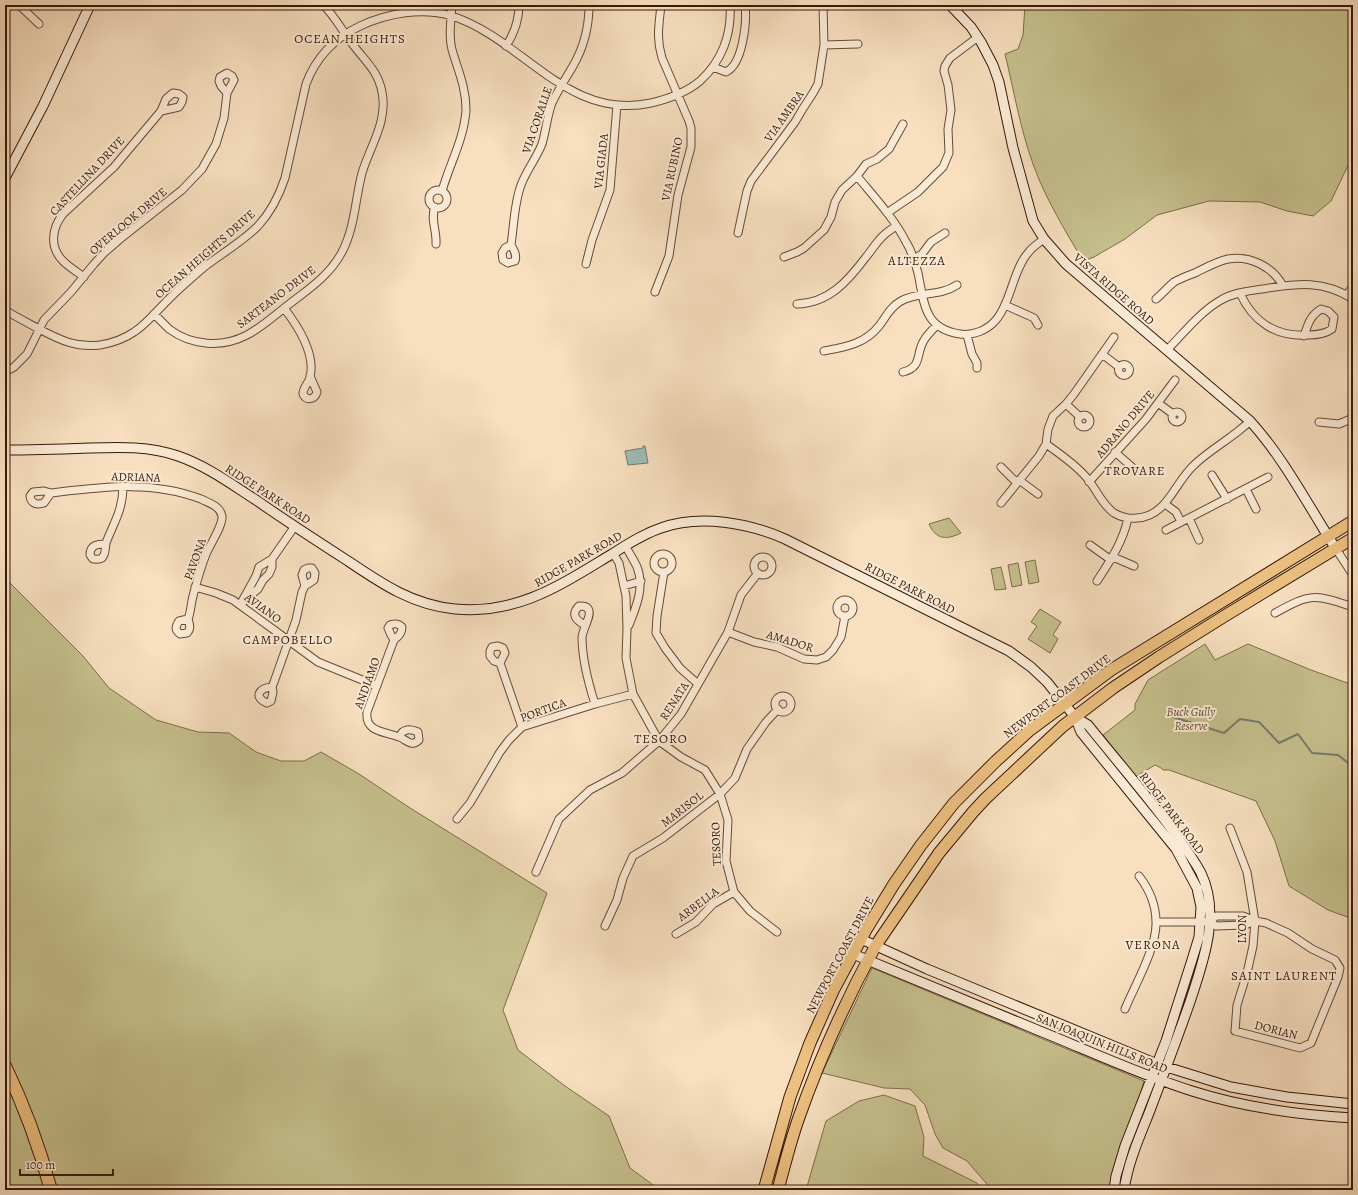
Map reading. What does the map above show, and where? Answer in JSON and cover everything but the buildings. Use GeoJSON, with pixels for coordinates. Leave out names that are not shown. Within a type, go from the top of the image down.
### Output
{"type":"FeatureCollection","features":[{"type":"Feature","properties":{"kind":"highway"},"geometry":{"type":"LineString","coordinates":[[5,1066],[20,1096],[41,1155],[51,1190]]}},
{"type":"Feature","properties":{"kind":"main road","name":"NEWPORT COAST DRIVE"},"geometry":{"type":"LineString","coordinates":[[764,1190],[790,1097],[810,1043],[833,991],[861,938],[894,884],[921,845],[954,803],[996,761],[1025,735],[1111,670],[1353,521]]}},
{"type":"Feature","properties":{"kind":"main road"},"geometry":{"type":"LineString","coordinates":[[778,1190],[798,1121],[817,1069],[840,1015],[868,960],[939,853],[973,812],[1028,758],[1075,717],[1113,688],[1223,617],[1353,538]]}},
{"type":"Feature","properties":{"kind":"street"},"geometry":{"type":"LineString","coordinates":[[19,5],[39,24]]}},
{"type":"Feature","properties":{"kind":"street"},"geometry":{"type":"LineString","coordinates":[[5,178],[43,106],[90,5]]}},
{"type":"Feature","properties":{"kind":"street","name":"SARTEANO DRIVE"},"geometry":{"type":"LineString","coordinates":[[154,314],[169,328],[187,338],[198,342],[229,342],[248,334],[316,284],[326,274],[341,253],[351,230],[362,173],[382,120],[383,100],[378,80],[368,62],[354,47],[330,12],[323,5]]}},
{"type":"Feature","properties":{"kind":"street"},"geometry":{"type":"LineString","coordinates":[[442,191],[462,138],[466,109],[463,81],[451,43],[452,5]]}},
{"type":"Feature","properties":{"kind":"street"},"geometry":{"type":"LineString","coordinates":[[506,46],[515,30],[518,20],[519,5]]}},
{"type":"Feature","properties":{"kind":"street","name":"VIA CORALLE"},"geometry":{"type":"LineString","coordinates":[[511,245],[521,185],[537,156],[542,143],[548,114],[561,84],[573,66],[585,40],[588,27],[589,5]]}},
{"type":"Feature","properties":{"kind":"street","name":"VIA RUBINO"},"geometry":{"type":"LineString","coordinates":[[655,292],[669,256],[678,195],[691,146],[691,128],[662,58],[659,47],[658,24],[661,5]]}},
{"type":"Feature","properties":{"kind":"street","name":"OCEAN HEIGHTS DRIVE"},"geometry":{"type":"LineString","coordinates":[[5,310],[64,342],[98,345],[111,342],[134,332],[203,268],[248,236],[268,214],[281,191],[306,84],[317,60],[325,51],[346,34],[369,22],[397,14],[423,12],[451,16],[478,28],[561,84],[586,98],[598,102],[617,105],[643,105],[678,94],[698,83],[713,67],[723,50],[727,39],[730,5]]}},
{"type":"Feature","properties":{"kind":"street"},"geometry":{"type":"LineString","coordinates":[[713,67],[726,72],[733,66],[744,39],[746,5]]}},
{"type":"Feature","properties":{"kind":"street","name":"VIA AMBRA"},"geometry":{"type":"LineString","coordinates":[[738,233],[747,191],[751,180],[795,122],[814,93],[820,73],[824,44],[823,5]]}},
{"type":"Feature","properties":{"kind":"street","name":"VISTA RIDGE ROAD"},"geometry":{"type":"LineString","coordinates":[[950,5],[971,27],[993,65],[999,82],[1013,148],[1033,220],[1044,239],[1066,264],[1250,421],[1269,443],[1336,549]]}},
{"type":"Feature","properties":{"kind":"street"},"geometry":{"type":"LineString","coordinates":[[887,213],[918,192],[943,167],[949,153],[948,129],[952,110],[944,71],[945,66],[950,58],[978,37]]}},
{"type":"Feature","properties":{"kind":"street"},"geometry":{"type":"LineString","coordinates":[[824,44],[858,44]]}},
{"type":"Feature","properties":{"kind":"street","name":"OVERLOOK DRIVE"},"geometry":{"type":"LineString","coordinates":[[5,372],[14,367],[27,354],[39,329],[51,312],[71,292],[105,252],[182,190],[202,169],[213,150],[221,131],[227,93]]}},
{"type":"Feature","properties":{"kind":"street","name":"VIA GIADA"},"geometry":{"type":"LineString","coordinates":[[586,264],[592,240],[610,190],[617,105]]}},
{"type":"Feature","properties":{"kind":"street","name":"CASTELLINA DRIVE"},"geometry":{"type":"LineString","coordinates":[[84,277],[64,262],[56,250],[53,235],[58,220],[114,166],[161,111]]}},
{"type":"Feature","properties":{"kind":"street"},"geometry":{"type":"LineString","coordinates":[[784,257],[804,248],[824,230],[831,217],[838,196],[866,164],[876,159],[889,149],[903,124]]}},
{"type":"Feature","properties":{"kind":"street"},"geometry":{"type":"LineString","coordinates":[[857,176],[887,213],[905,240],[914,259],[925,309],[937,325],[952,333],[967,335],[983,330],[997,320],[1005,306],[1024,259],[1032,248],[1044,239]]}},
{"type":"Feature","properties":{"kind":"street"},"geometry":{"type":"LineString","coordinates":[[435,191],[442,191],[447,196],[447,203],[442,208],[435,207],[430,202],[430,196],[435,191]]}},
{"type":"Feature","properties":{"kind":"street"},"geometry":{"type":"LineString","coordinates":[[435,207],[433,218],[437,236],[436,244]]}},
{"type":"Feature","properties":{"kind":"street"},"geometry":{"type":"LineString","coordinates":[[797,304],[810,303],[822,299],[836,290],[865,260],[883,236],[896,226]]}},
{"type":"Feature","properties":{"kind":"street"},"geometry":{"type":"LineString","coordinates":[[914,259],[922,254],[931,242],[945,233]]}},
{"type":"Feature","properties":{"kind":"street"},"geometry":{"type":"LineString","coordinates":[[1156,299],[1174,282],[1221,261],[1236,258],[1245,259],[1263,265],[1277,276],[1283,286]]}},
{"type":"Feature","properties":{"kind":"street"},"geometry":{"type":"LineString","coordinates":[[1167,350],[1211,307],[1223,299],[1240,293],[1300,284],[1318,285],[1335,290],[1350,297],[1353,286]]}},
{"type":"Feature","properties":{"kind":"street"},"geometry":{"type":"LineString","coordinates":[[824,351],[862,341],[874,333],[895,305],[909,297],[943,292],[957,285]]}},
{"type":"Feature","properties":{"kind":"street"},"geometry":{"type":"LineString","coordinates":[[1240,293],[1250,310],[1262,323],[1281,333],[1304,336],[1326,333],[1332,329],[1334,317],[1328,311],[1321,309],[1311,318],[1304,336]]}},
{"type":"Feature","properties":{"kind":"street"},"geometry":{"type":"LineString","coordinates":[[1005,306],[1034,318],[1038,325]]}},
{"type":"Feature","properties":{"kind":"street"},"geometry":{"type":"LineString","coordinates":[[284,308],[298,327],[306,344],[309,356],[310,376]]}},
{"type":"Feature","properties":{"kind":"street"},"geometry":{"type":"LineString","coordinates":[[903,372],[912,368],[916,364],[922,343],[937,325]]}},
{"type":"Feature","properties":{"kind":"street"},"geometry":{"type":"LineString","coordinates":[[967,335],[972,354],[977,363],[977,368]]}},
{"type":"Feature","properties":{"kind":"street"},"geometry":{"type":"LineString","coordinates":[[1000,503],[1039,456],[1046,444],[1048,429],[1053,416],[1066,404],[1114,337]]}},
{"type":"Feature","properties":{"kind":"street"},"geometry":{"type":"LineString","coordinates":[[1102,354],[1119,367]]}},
{"type":"Feature","properties":{"kind":"street","name":"ADRANO DRIVE"},"geometry":{"type":"LineString","coordinates":[[1089,482],[1146,419],[1175,380]]}},
{"type":"Feature","properties":{"kind":"street"},"geometry":{"type":"LineString","coordinates":[[1158,403],[1173,414]]}},
{"type":"Feature","properties":{"kind":"street"},"geometry":{"type":"LineString","coordinates":[[1066,404],[1080,417]]}},
{"type":"Feature","properties":{"kind":"street"},"geometry":{"type":"LineString","coordinates":[[1318,422],[1339,424],[1353,418]]}},
{"type":"Feature","properties":{"kind":"street"},"geometry":{"type":"LineString","coordinates":[[1046,444],[1075,466],[1110,510],[1128,518],[1135,518],[1147,516],[1160,510],[1166,504],[1183,477],[1192,467],[1238,433],[1250,421]]}},
{"type":"Feature","properties":{"kind":"street","name":"RIDGE PARK ROAD"},"geometry":{"type":"LineString","coordinates":[[5,450],[126,447],[153,450],[186,459],[211,471],[396,592],[430,604],[456,609],[493,608],[512,605],[546,593],[626,545],[662,527],[688,522],[733,523],[776,534],[1008,651],[1031,667],[1047,682],[1075,717],[1088,724],[1162,815],[1191,855],[1206,886],[1210,907],[1166,1040],[1125,1146],[1116,1176],[1114,1190]]}},
{"type":"Feature","properties":{"kind":"street"},"geometry":{"type":"LineString","coordinates":[[1115,452],[1132,467]]}},
{"type":"Feature","properties":{"kind":"street"},"geometry":{"type":"LineString","coordinates":[[1000,467],[1018,482],[1038,494]]}},
{"type":"Feature","properties":{"kind":"street"},"geometry":{"type":"LineString","coordinates":[[1212,475],[1227,498]]}},
{"type":"Feature","properties":{"kind":"street"},"geometry":{"type":"LineString","coordinates":[[1166,530],[1268,478]]}},
{"type":"Feature","properties":{"kind":"street"},"geometry":{"type":"LineString","coordinates":[[106,544],[122,505],[123,486]]}},
{"type":"Feature","properties":{"kind":"street","name":"ADRIANA"},"geometry":{"type":"LineString","coordinates":[[51,493],[123,486],[152,487],[177,492],[205,501],[218,508]]}},
{"type":"Feature","properties":{"kind":"street"},"geometry":{"type":"LineString","coordinates":[[1246,489],[1256,508]]}},
{"type":"Feature","properties":{"kind":"street"},"geometry":{"type":"LineString","coordinates":[[1166,504],[1176,512],[1181,522]]}},
{"type":"Feature","properties":{"kind":"street","name":"PAVONA"},"geometry":{"type":"LineString","coordinates":[[188,619],[206,556],[221,523],[221,513],[218,508]]}},
{"type":"Feature","properties":{"kind":"street"},"geometry":{"type":"LineString","coordinates":[[1097,581],[1112,558],[1125,531],[1128,518]]}},
{"type":"Feature","properties":{"kind":"street"},"geometry":{"type":"LineString","coordinates":[[1189,518],[1199,540]]}},
{"type":"Feature","properties":{"kind":"street"},"geometry":{"type":"LineString","coordinates":[[240,605],[260,567],[272,559],[295,526]]}},
{"type":"Feature","properties":{"kind":"street","name":"TESORO"},"geometry":{"type":"LineString","coordinates":[[626,545],[637,567],[641,582],[638,602],[627,629]]}},
{"type":"Feature","properties":{"kind":"street"},"geometry":{"type":"LineString","coordinates":[[1090,545],[1112,558],[1134,566]]}},
{"type":"Feature","properties":{"kind":"street"},"geometry":{"type":"LineString","coordinates":[[1336,549],[1350,565],[1353,575]]}},
{"type":"Feature","properties":{"kind":"street","name":"TESORO"},"geometry":{"type":"LineString","coordinates":[[613,553],[619,562],[626,596],[626,658],[633,694],[659,741],[681,757],[705,770],[720,794],[728,820],[726,861],[734,892],[750,911],[777,932]]}},
{"type":"Feature","properties":{"kind":"street"},"geometry":{"type":"LineString","coordinates":[[240,605],[258,589],[263,580],[269,574],[272,567],[272,559]]}},
{"type":"Feature","properties":{"kind":"street"},"geometry":{"type":"LineString","coordinates":[[664,572],[657,616],[656,633],[680,668],[698,684]]}},
{"type":"Feature","properties":{"kind":"street","name":"RENATA"},"geometry":{"type":"LineString","coordinates":[[536,872],[558,819],[590,790],[622,773],[659,741],[681,714],[728,632],[741,595],[758,573]]}},
{"type":"Feature","properties":{"kind":"street"},"geometry":{"type":"LineString","coordinates":[[256,576],[263,580]]}},
{"type":"Feature","properties":{"kind":"street"},"geometry":{"type":"LineString","coordinates":[[624,586],[641,582]]}},
{"type":"Feature","properties":{"kind":"street"},"geometry":{"type":"LineString","coordinates":[[272,687],[296,620],[302,592],[305,586]]}},
{"type":"Feature","properties":{"kind":"street","name":"AVIANO"},"geometry":{"type":"LineString","coordinates":[[196,587],[225,596],[240,605],[318,662],[377,686]]}},
{"type":"Feature","properties":{"kind":"street"},"geometry":{"type":"LineString","coordinates":[[1274,613],[1297,601],[1313,597],[1330,599],[1353,607]]}},
{"type":"Feature","properties":{"kind":"street","name":"AMADOR"},"geometry":{"type":"LineString","coordinates":[[728,632],[754,642],[777,647],[804,659],[817,660],[826,657],[833,650],[841,637],[844,616]]}},
{"type":"Feature","properties":{"kind":"street"},"geometry":{"type":"LineString","coordinates":[[584,625],[582,637],[585,670],[595,704]]}},
{"type":"Feature","properties":{"kind":"street","name":"ANDIAMO"},"geometry":{"type":"LineString","coordinates":[[394,640],[367,712],[368,721],[374,729],[400,737]]}},
{"type":"Feature","properties":{"kind":"street"},"geometry":{"type":"LineString","coordinates":[[500,663],[522,727]]}},
{"type":"Feature","properties":{"kind":"street","name":"PORTICA"},"geometry":{"type":"LineString","coordinates":[[457,819],[470,803],[500,752],[522,727],[595,704],[633,694]]}},
{"type":"Feature","properties":{"kind":"street","name":"MARISOL"},"geometry":{"type":"LineString","coordinates":[[605,926],[617,900],[623,878],[633,856],[663,838],[720,794],[735,778],[747,749],[766,722],[778,709]]}},
{"type":"Feature","properties":{"kind":"street","name":"LYON"},"geometry":{"type":"LineString","coordinates":[[1230,828],[1247,872],[1255,921],[1253,946],[1247,973],[1237,1005],[1235,1031]]}},
{"type":"Feature","properties":{"kind":"street"},"geometry":{"type":"LineString","coordinates":[[1125,1009],[1150,950],[1156,922],[1152,900],[1147,888],[1139,876]]}},
{"type":"Feature","properties":{"kind":"street","name":"ARBELLA"},"geometry":{"type":"LineString","coordinates":[[676,934],[696,922],[713,904],[734,892]]}},
{"type":"Feature","properties":{"kind":"street"},"geometry":{"type":"LineString","coordinates":[[1156,922],[1205,922],[1216,926],[1245,926],[1255,921]]}},
{"type":"Feature","properties":{"kind":"street","name":"DORIAN"},"geometry":{"type":"LineString","coordinates":[[1235,1031],[1300,1048],[1311,1043],[1338,977],[1340,968],[1335,960],[1312,949],[1288,934],[1266,923],[1255,921]]}},
{"type":"Feature","properties":{"kind":"street","name":"RIDGE PARK ROAD"},"geometry":{"type":"LineString","coordinates":[[1124,1190],[1134,1153],[1175,1047],[1198,978],[1208,940],[1205,922]]}},
{"type":"Feature","properties":{"kind":"street","name":"SAN JOAQUIN HILLS ROAD"},"geometry":{"type":"LineString","coordinates":[[861,938],[927,969],[1157,1064],[1231,1087],[1287,1097],[1353,1104]]}},
{"type":"Feature","properties":{"kind":"street","name":"SAN JOAQUIN HILLS ROAD"},"geometry":{"type":"LineString","coordinates":[[853,954],[1118,1064],[1193,1091],[1236,1102],[1282,1110],[1353,1118]]}},
{"type":"Feature","properties":{"kind":"green space"},"geometry":{"type":"Polygon","coordinates":[[[1025,5],[1353,5],[1353,155],[1331,201],[1313,216],[1287,211],[1260,202],[1209,201],[1157,215],[1125,239],[1094,257],[1083,261],[1056,214],[1038,177],[1024,137],[1005,54],[1018,49],[1023,35],[1025,5]]]}},
{"type":"Feature","properties":{"kind":"green space"},"geometry":{"type":"Polygon","coordinates":[[[949,518],[961,533],[951,537],[942,537],[935,533],[929,524],[949,518]]]}},
{"type":"Feature","properties":{"kind":"green space"},"geometry":{"type":"Polygon","coordinates":[[[1035,560],[1039,582],[1029,584],[1025,562],[1035,560]]]}},
{"type":"Feature","properties":{"kind":"green space"},"geometry":{"type":"Polygon","coordinates":[[[1018,563],[1022,585],[1012,587],[1008,565],[1018,563]]]}},
{"type":"Feature","properties":{"kind":"green space"},"geometry":{"type":"Polygon","coordinates":[[[1001,567],[1006,589],[995,590],[991,569],[1001,567]]]}},
{"type":"Feature","properties":{"kind":"green space"},"geometry":{"type":"Polygon","coordinates":[[[5,568],[10,583],[83,656],[109,688],[156,720],[198,732],[229,733],[256,752],[281,761],[304,761],[321,752],[359,774],[410,808],[547,893],[503,1010],[518,1050],[565,1086],[609,1116],[630,1168],[660,1190],[5,1190],[5,568]]]}},
{"type":"Feature","properties":{"kind":"green space"},"geometry":{"type":"Polygon","coordinates":[[[1040,609],[1061,622],[1053,635],[1058,639],[1050,653],[1028,639],[1037,626],[1031,622],[1040,609]]]}},
{"type":"Feature","properties":{"kind":"green space","name":"Buck Gully Reserve"},"geometry":{"type":"Polygon","coordinates":[[[1205,644],[1215,660],[1248,644],[1311,670],[1353,685],[1353,919],[1328,910],[1289,886],[1275,841],[1256,801],[1169,770],[1163,770],[1155,765],[1135,777],[1103,735],[1135,710],[1135,704],[1148,680],[1205,644]]]}},
{"type":"Feature","properties":{"kind":"green space"},"geometry":{"type":"Polygon","coordinates":[[[872,968],[1144,1081],[1113,1190],[992,1190],[967,1161],[943,1148],[935,1134],[925,1105],[910,1089],[884,1088],[822,1073],[872,968]]]}},
{"type":"Feature","properties":{"kind":"green space"},"geometry":{"type":"Polygon","coordinates":[[[884,1095],[915,1106],[924,1137],[923,1156],[977,1183],[983,1190],[806,1190],[826,1121],[859,1101],[884,1095]]]}},
{"type":"Feature","properties":{"kind":"water"},"geometry":{"type":"Polygon","coordinates":[[[643,446],[645,446],[648,463],[628,465],[625,451],[643,448],[643,446]]]}},
{"type":"Feature","properties":{"kind":"waterway"},"geometry":{"type":"LineString","coordinates":[[1170,716],[1224,733],[1240,719],[1259,722],[1279,743],[1298,734],[1312,753],[1338,755],[1353,767]]}},
{"type":"Feature","properties":{"kind":"district","name":"OCEAN HEIGHTS"},"geometry":{"type":"Point","coordinates":[350,38]}},
{"type":"Feature","properties":{"kind":"district","name":"ALTEZZA"},"geometry":{"type":"Point","coordinates":[917,260]}},
{"type":"Feature","properties":{"kind":"district","name":"TROVARE"},"geometry":{"type":"Point","coordinates":[1135,470]}},
{"type":"Feature","properties":{"kind":"district","name":"CAMPOBELLO"},"geometry":{"type":"Point","coordinates":[288,639]}},
{"type":"Feature","properties":{"kind":"district","name":"TESORO"},"geometry":{"type":"Point","coordinates":[661,738]}},
{"type":"Feature","properties":{"kind":"district","name":"VERONA"},"geometry":{"type":"Point","coordinates":[1153,944]}},
{"type":"Feature","properties":{"kind":"district","name":"SAINT LAURENT"},"geometry":{"type":"Point","coordinates":[1284,975]}}]}
